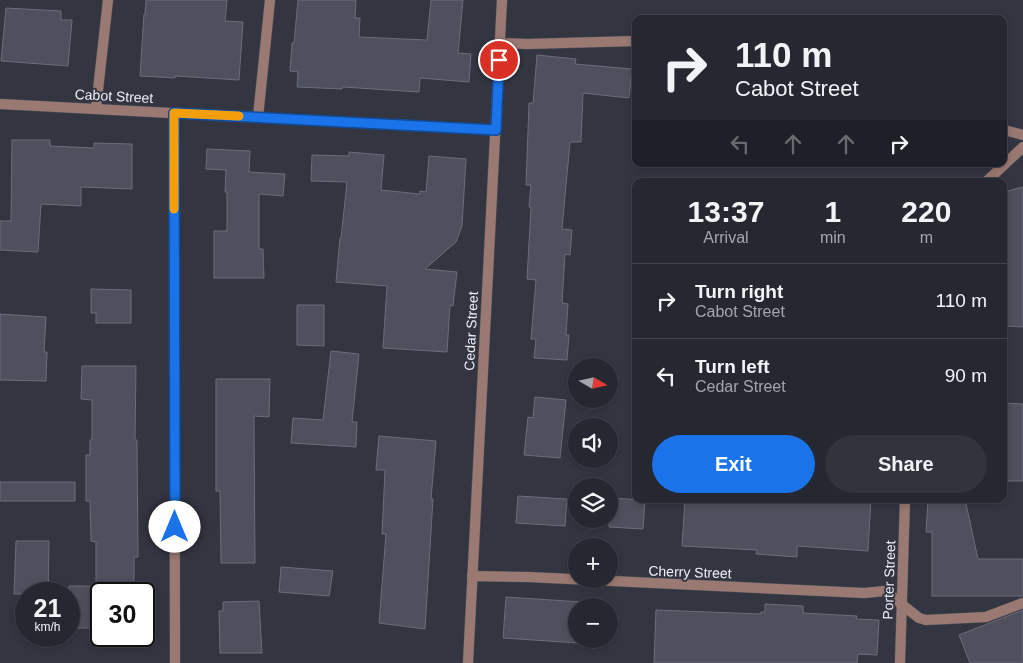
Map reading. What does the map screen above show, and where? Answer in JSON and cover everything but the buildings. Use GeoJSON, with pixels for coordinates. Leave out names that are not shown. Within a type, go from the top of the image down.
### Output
{"type":"FeatureCollection","features":[{"type":"Feature","properties":{"kind":"street"},"geometry":{"type":"LineString","coordinates":[[96,108],[108,0]]}},
{"type":"Feature","properties":{"kind":"street"},"geometry":{"type":"LineString","coordinates":[[258,117],[270,0]]}},
{"type":"Feature","properties":{"kind":"street","name":"Cedar Street"},"geometry":{"type":"LineString","coordinates":[[468,663],[502,0]]}},
{"type":"Feature","properties":{"kind":"street"},"geometry":{"type":"LineString","coordinates":[[500,43],[632,41]]}},
{"type":"Feature","properties":{"kind":"street","name":"Cabot Street"},"geometry":{"type":"LineString","coordinates":[[0,104],[496,130]]}},
{"type":"Feature","properties":{"kind":"street"},"geometry":{"type":"LineString","coordinates":[[174,113],[175,663]]}},
{"type":"Feature","properties":{"kind":"street"},"geometry":{"type":"LineString","coordinates":[[1007,131],[1023,135]]}},
{"type":"Feature","properties":{"kind":"street"},"geometry":{"type":"LineString","coordinates":[[1007,162],[1023,147]]}},
{"type":"Feature","properties":{"kind":"street"},"geometry":{"type":"LineString","coordinates":[[990,178],[1002,167]]}},
{"type":"Feature","properties":{"kind":"street","name":"Porter Street"},"geometry":{"type":"LineString","coordinates":[[900,663],[905,503]]}},
{"type":"Feature","properties":{"kind":"street","name":"Cherry Street"},"geometry":{"type":"LineString","coordinates":[[472,576],[864,593],[884,591],[919,618],[926,620],[986,617],[1023,603]]}},
{"type":"Feature","properties":{"kind":"slow traffic"},"geometry":{"type":"LineString","coordinates":[[174,209],[174,113],[239,116]]}},
{"type":"Feature","properties":{"kind":"route"},"geometry":{"type":"LineString","coordinates":[[175,527],[174,113],[496,130],[499,60]]}}]}
